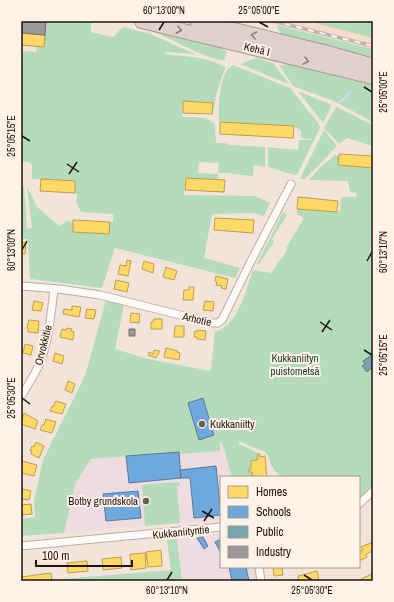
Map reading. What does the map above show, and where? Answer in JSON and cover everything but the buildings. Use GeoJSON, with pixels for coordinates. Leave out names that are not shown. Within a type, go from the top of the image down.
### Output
{"type":"FeatureCollection","features":[{"type":"Feature","properties":{"kind":"highway","name":"Kehä I"},"geometry":{"type":"LineString","coordinates":[[142,21],[373,77]]}},
{"type":"Feature","properties":{"kind":"highway","name":"Kehä I"},"geometry":{"type":"LineString","coordinates":[[197,21],[328,53],[373,66]]}},
{"type":"Feature","properties":{"kind":"street","name":"Arhotie"},"geometry":{"type":"LineString","coordinates":[[21,286],[109,297],[212,323],[218,323],[222,320],[228,310],[249,265],[291,184]]}},
{"type":"Feature","properties":{"kind":"street","name":"Orvokkitie"},"geometry":{"type":"LineString","coordinates":[[21,397],[42,359],[54,289]]}},
{"type":"Feature","properties":{"kind":"street"},"geometry":{"type":"LineString","coordinates":[[360,503],[373,491]]}},
{"type":"Feature","properties":{"kind":"street","name":"Kukkaniityntie"},"geometry":{"type":"LineString","coordinates":[[21,546],[220,527]]}},
{"type":"Feature","properties":{"kind":"street"},"geometry":{"type":"LineString","coordinates":[[259,568],[261,581]]}},
{"type":"Feature","properties":{"kind":"shaded area"},"geometry":{"type":"Polygon","coordinates":[[[260,21],[307,21],[373,38],[373,49],[260,21]]]}},
{"type":"Feature","properties":{"kind":"shaded area","name":"Botby grundskola"},"geometry":{"type":"Polygon","coordinates":[[[211,397],[234,476],[220,476],[220,519],[64,533],[75,484],[91,459],[211,397]]]}},
{"type":"Feature","properties":{"kind":"shaded area"},"geometry":{"type":"Polygon","coordinates":[[[220,534],[220,568],[255,568],[258,581],[182,581],[177,539],[220,534]]]}},
{"type":"Feature","properties":{"kind":"green space"},"geometry":{"type":"Polygon","coordinates":[[[46,21],[85,21],[91,23],[91,32],[113,37],[123,27],[150,34],[195,54],[166,52],[165,54],[203,59],[218,63],[225,67],[216,95],[213,114],[213,103],[183,101],[182,117],[204,118],[215,124],[216,143],[265,147],[265,167],[254,165],[253,176],[218,173],[219,163],[199,162],[198,173],[218,174],[218,180],[185,178],[184,195],[255,196],[270,203],[264,216],[254,213],[212,214],[204,258],[240,268],[235,278],[115,248],[102,288],[30,279],[28,239],[21,239],[21,185],[24,186],[27,229],[32,228],[27,187],[36,206],[59,226],[67,221],[73,222],[73,232],[109,234],[110,222],[113,222],[113,214],[81,212],[76,202],[77,194],[75,193],[75,181],[32,179],[32,165],[29,162],[21,162],[21,51],[36,52],[37,46],[44,47],[46,21]]]}},
{"type":"Feature","properties":{"kind":"green space"},"geometry":{"type":"Polygon","coordinates":[[[307,21],[373,21],[373,38],[307,21]]]}},
{"type":"Feature","properties":{"kind":"green space"},"geometry":{"type":"Polygon","coordinates":[[[276,25],[373,49],[373,59],[281,34],[276,25]]]}},
{"type":"Feature","properties":{"kind":"green space"},"geometry":{"type":"Polygon","coordinates":[[[156,29],[217,46],[227,52],[224,60],[210,57],[190,49],[155,32],[156,29]]]}},
{"type":"Feature","properties":{"kind":"green space"},"geometry":{"type":"Polygon","coordinates":[[[256,58],[273,63],[289,84],[240,64],[256,58]]]}},
{"type":"Feature","properties":{"kind":"green space"},"geometry":{"type":"Polygon","coordinates":[[[285,63],[373,85],[373,122],[334,101],[293,86],[279,65],[284,65],[285,63]]]}},
{"type":"Feature","properties":{"kind":"green space"},"geometry":{"type":"Polygon","coordinates":[[[233,65],[290,88],[319,124],[320,128],[297,175],[268,167],[268,147],[298,150],[299,140],[311,140],[312,138],[305,139],[301,137],[301,131],[294,126],[220,122],[220,90],[224,75],[233,65]]]}},
{"type":"Feature","properties":{"kind":"green space"},"geometry":{"type":"Polygon","coordinates":[[[298,91],[332,105],[323,123],[298,91]]]}},
{"type":"Feature","properties":{"kind":"green space"},"geometry":{"type":"Polygon","coordinates":[[[336,107],[373,125],[373,146],[347,138],[339,144],[324,128],[336,107]]]}},
{"type":"Feature","properties":{"kind":"green space"},"geometry":{"type":"Polygon","coordinates":[[[324,130],[336,147],[305,179],[300,179],[324,130]]]}},
{"type":"Feature","properties":{"kind":"green space","name":"Kukkaniityn puistometsä"},"geometry":{"type":"Polygon","coordinates":[[[335,155],[339,156],[338,165],[373,168],[373,487],[365,497],[360,500],[360,476],[279,476],[271,465],[268,455],[265,452],[239,441],[239,444],[260,454],[258,455],[257,460],[251,461],[251,469],[249,469],[249,472],[252,472],[252,476],[232,476],[222,442],[220,442],[220,451],[180,454],[179,452],[91,459],[75,484],[64,533],[21,536],[21,519],[35,517],[34,501],[43,460],[85,376],[106,300],[124,305],[115,349],[148,359],[211,371],[215,332],[223,328],[235,315],[244,297],[253,270],[271,273],[288,249],[286,248],[304,218],[297,214],[297,209],[337,212],[340,211],[341,197],[356,197],[357,193],[350,192],[348,181],[309,180],[335,155]]]}},
{"type":"Feature","properties":{"kind":"green space"},"geometry":{"type":"Polygon","coordinates":[[[283,212],[287,215],[272,239],[274,242],[259,264],[257,264],[283,212]]]}},
{"type":"Feature","properties":{"kind":"green space"},"geometry":{"type":"Polygon","coordinates":[[[179,482],[180,486],[177,486],[180,523],[145,526],[142,485],[179,482]]]}},
{"type":"Feature","properties":{"kind":"green space"},"geometry":{"type":"Polygon","coordinates":[[[177,539],[182,581],[61,581],[62,579],[171,570],[167,540],[177,539]]]}},
{"type":"Feature","properties":{"kind":"waterway"},"geometry":{"type":"LineString","coordinates":[[340,102],[351,91]]}},
{"type":"Feature","properties":{"kind":"railway"},"geometry":{"type":"LineString","coordinates":[[273,21],[373,46]]}},
{"type":"Feature","properties":{"kind":"place","name":"Kukkaniitty"},"geometry":{"type":"Point","coordinates":[202,424]}},
{"type":"Feature","properties":{"kind":"place","name":"Botby grundskola"},"geometry":{"type":"Point","coordinates":[146,501]}}]}
